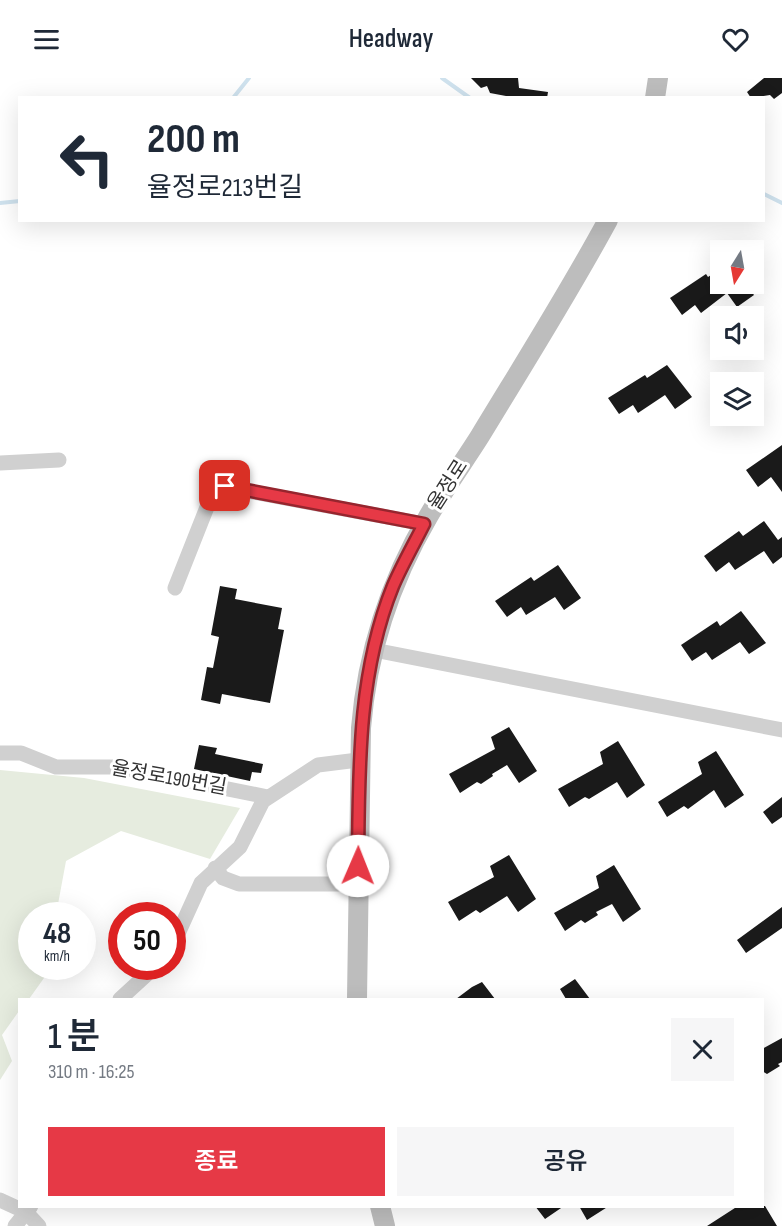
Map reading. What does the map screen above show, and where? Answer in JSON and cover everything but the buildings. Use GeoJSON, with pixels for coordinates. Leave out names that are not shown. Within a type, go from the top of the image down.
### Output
{"type":"FeatureCollection","features":[{"type":"Feature","properties":{"kind":"main road","name":"율정로"},"geometry":{"type":"LineString","coordinates":[[357,998],[358,760],[364,698],[374,650],[394,585],[424,524],[580,271],[607,222]]}},
{"type":"Feature","properties":{"kind":"main road"},"geometry":{"type":"LineString","coordinates":[[380,1208],[385,1226]]}},
{"type":"Feature","properties":{"kind":"street"},"geometry":{"type":"LineString","coordinates":[[0,463],[59,460]]}},
{"type":"Feature","properties":{"kind":"street"},"geometry":{"type":"LineString","coordinates":[[175,588],[213,492],[221,486],[424,524]]}},
{"type":"Feature","properties":{"kind":"street"},"geometry":{"type":"LineString","coordinates":[[374,650],[782,730]]}},
{"type":"Feature","properties":{"kind":"street","name":"율정로190번길"},"geometry":{"type":"LineString","coordinates":[[0,753],[21,753],[56,767],[118,767],[268,797]]}},
{"type":"Feature","properties":{"kind":"street"},"geometry":{"type":"LineString","coordinates":[[186,913],[201,883],[240,847],[259,809],[268,797],[318,765],[358,760]]}},
{"type":"Feature","properties":{"kind":"street"},"geometry":{"type":"LineString","coordinates":[[215,868],[223,878],[239,884],[357,884]]}},
{"type":"Feature","properties":{"kind":"street"},"geometry":{"type":"LineString","coordinates":[[121,998],[141,980]]}},
{"type":"Feature","properties":{"kind":"street"},"geometry":{"type":"LineString","coordinates":[[0,1200],[18,1206]]}},
{"type":"Feature","properties":{"kind":"street"},"geometry":{"type":"LineString","coordinates":[[15,1226],[28,1209],[39,1226]]}},
{"type":"Feature","properties":{"kind":"shaded area"},"geometry":{"type":"Polygon","coordinates":[[[0,770],[84,778],[240,808],[210,859],[121,831],[66,861],[58,902],[18,902],[18,980],[43,980],[30,998],[18,998],[18,1012],[2,1035],[12,1061],[0,1080],[0,770]]]}},
{"type":"Feature","properties":{"kind":"waterway"},"geometry":{"type":"LineString","coordinates":[[235,96],[249,78]]}},
{"type":"Feature","properties":{"kind":"waterway"},"geometry":{"type":"LineString","coordinates":[[442,78],[467,96]]}},
{"type":"Feature","properties":{"kind":"waterway"},"geometry":{"type":"LineString","coordinates":[[765,194],[782,203]]}},
{"type":"Feature","properties":{"kind":"waterway"},"geometry":{"type":"LineString","coordinates":[[0,203],[18,201]]}},
{"type":"Feature","properties":{"kind":"route"},"geometry":{"type":"LineString","coordinates":[[225,486],[424,524],[394,585],[384,612],[364,698],[358,760],[358,866]]}}]}
